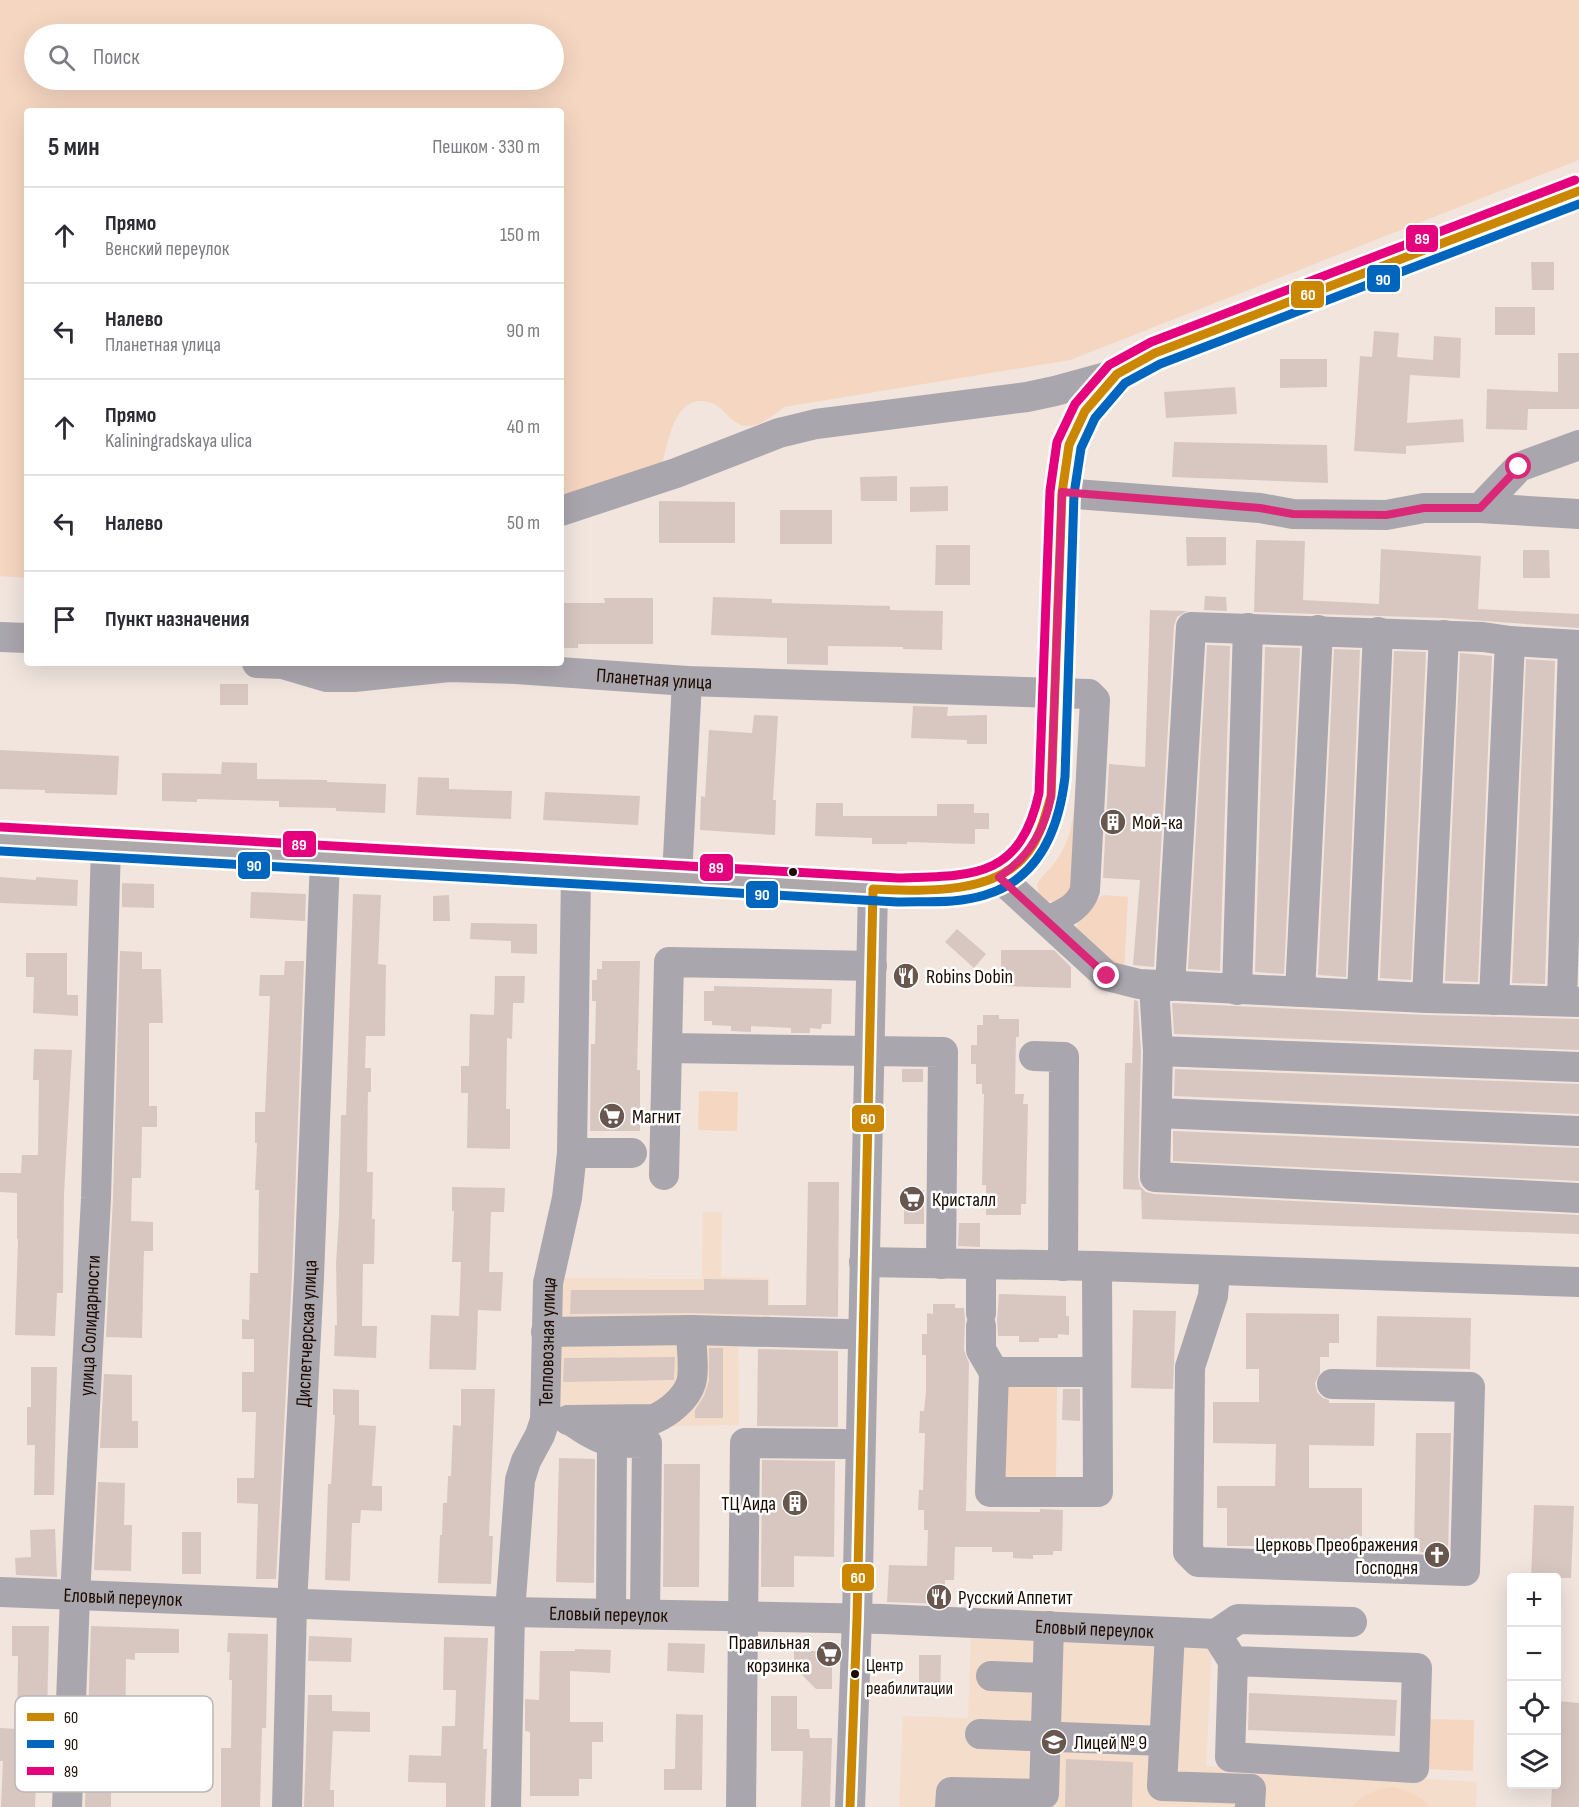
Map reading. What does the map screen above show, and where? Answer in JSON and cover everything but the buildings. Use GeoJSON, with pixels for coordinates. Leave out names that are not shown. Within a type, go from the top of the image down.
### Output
{"type":"FeatureCollection","features":[{"type":"Feature","properties":{"kind":"main road"},"geometry":{"type":"LineString","coordinates":[[0,839],[873,889],[950,888],[979,885],[999,877],[1020,862],[1037,838],[1049,810],[1053,777],[1062,492],[1069,445],[1086,411],[1117,374],[1155,353],[1579,191]]}},
{"type":"Feature","properties":{"kind":"street"},"geometry":{"type":"LineString","coordinates":[[564,511],[779,433],[816,424],[1027,397],[1117,374]]}},
{"type":"Feature","properties":{"kind":"street"},"geometry":{"type":"LineString","coordinates":[[1480,508],[1519,467],[1579,445]]}},
{"type":"Feature","properties":{"kind":"street"},"geometry":{"type":"LineString","coordinates":[[1062,492],[1260,508],[1293,514],[1386,515],[1424,508],[1480,508],[1579,514]]}},
{"type":"Feature","properties":{"kind":"street"},"geometry":{"type":"LineString","coordinates":[[999,877],[1107,976],[1139,984],[1162,986],[1300,993],[1570,1002],[1576,645],[1444,635],[1191,627],[1162,986],[1155,1178],[1579,1198]]}},
{"type":"Feature","properties":{"kind":"street"},"geometry":{"type":"LineString","coordinates":[[1237,990],[1248,628]]}},
{"type":"Feature","properties":{"kind":"street"},"geometry":{"type":"LineString","coordinates":[[1300,993],[1318,630]]}},
{"type":"Feature","properties":{"kind":"street"},"geometry":{"type":"LineString","coordinates":[[1362,995],[1378,632]]}},
{"type":"Feature","properties":{"kind":"street"},"geometry":{"type":"LineString","coordinates":[[1427,998],[1444,635]]}},
{"type":"Feature","properties":{"kind":"street"},"geometry":{"type":"LineString","coordinates":[[0,637],[24,638]]}},
{"type":"Feature","properties":{"kind":"street"},"geometry":{"type":"LineString","coordinates":[[1494,1000],[1510,641]]}},
{"type":"Feature","properties":{"kind":"street","name":"Планетная улица"},"geometry":{"type":"LineString","coordinates":[[290,666],[327,677],[354,677],[449,667],[516,669],[687,681],[1089,694],[1095,700],[1086,890],[1074,908],[1048,921]]}},
{"type":"Feature","properties":{"kind":"street"},"geometry":{"type":"LineString","coordinates":[[677,877],[687,681]]}},
{"type":"Feature","properties":{"kind":"street","name":"улица Солидарности"},"geometry":{"type":"LineString","coordinates":[[71,1696],[96,1198],[106,845]]}},
{"type":"Feature","properties":{"kind":"street","name":"Диспетчерская улица"},"geometry":{"type":"LineString","coordinates":[[287,1807],[292,1605],[309,1277],[325,859]]}},
{"type":"Feature","properties":{"kind":"street","name":"Тепловозная улица"},"geometry":{"type":"LineString","coordinates":[[506,1807],[510,1612],[520,1480],[525,1461],[540,1435],[558,1420],[546,1332],[548,1283],[567,1198],[573,1153],[576,873]]}},
{"type":"Feature","properties":{"kind":"street"},"geometry":{"type":"LineString","coordinates":[[850,1807],[857,1618],[873,889]]}},
{"type":"Feature","properties":{"kind":"street"},"geometry":{"type":"LineString","coordinates":[[664,1175],[669,962],[872,966]]}},
{"type":"Feature","properties":{"kind":"street"},"geometry":{"type":"LineString","coordinates":[[667,1047],[943,1052],[941,1264]]}},
{"type":"Feature","properties":{"kind":"street"},"geometry":{"type":"LineString","coordinates":[[1158,1051],[1579,1066]]}},
{"type":"Feature","properties":{"kind":"street"},"geometry":{"type":"LineString","coordinates":[[1034,1056],[1064,1057],[1063,1266]]}},
{"type":"Feature","properties":{"kind":"street"},"geometry":{"type":"LineString","coordinates":[[1158,1113],[1579,1131]]}},
{"type":"Feature","properties":{"kind":"street"},"geometry":{"type":"LineString","coordinates":[[573,1153],[632,1153]]}},
{"type":"Feature","properties":{"kind":"street"},"geometry":{"type":"LineString","coordinates":[[864,1262],[1097,1266],[1579,1282]]}},
{"type":"Feature","properties":{"kind":"street"},"geometry":{"type":"LineString","coordinates":[[981,1265],[981,1350],[994,1372],[990,1492],[1098,1492],[1097,1266]]}},
{"type":"Feature","properties":{"kind":"street"},"geometry":{"type":"LineString","coordinates":[[1215,1270],[1213,1296],[1190,1367],[1188,1552],[1198,1562],[1465,1571],[1470,1387],[1332,1384]]}},
{"type":"Feature","properties":{"kind":"street"},"geometry":{"type":"LineString","coordinates":[[546,1332],[691,1330],[846,1334]]}},
{"type":"Feature","properties":{"kind":"street"},"geometry":{"type":"LineString","coordinates":[[558,1420],[654,1419],[664,1414],[688,1390],[692,1382],[691,1330]]}},
{"type":"Feature","properties":{"kind":"street"},"geometry":{"type":"LineString","coordinates":[[994,1372],[1097,1372]]}},
{"type":"Feature","properties":{"kind":"street"},"geometry":{"type":"LineString","coordinates":[[558,1420],[612,1443],[647,1443],[645,1614]]}},
{"type":"Feature","properties":{"kind":"street"},"geometry":{"type":"LineString","coordinates":[[611,1614],[612,1443]]}},
{"type":"Feature","properties":{"kind":"street"},"geometry":{"type":"LineString","coordinates":[[741,1807],[745,1443],[843,1444]]}},
{"type":"Feature","properties":{"kind":"street","name":"Еловый переулок"},"geometry":{"type":"LineString","coordinates":[[0,1592],[510,1612],[857,1618],[1216,1634]]}},
{"type":"Feature","properties":{"kind":"street"},"geometry":{"type":"LineString","coordinates":[[1233,1661],[1417,1668],[1414,1768],[1230,1756],[1233,1661],[1216,1634],[1238,1619],[1352,1622]]}},
{"type":"Feature","properties":{"kind":"street"},"geometry":{"type":"LineString","coordinates":[[950,1807],[951,1792],[1044,1794],[1048,1626]]}},
{"type":"Feature","properties":{"kind":"street"},"geometry":{"type":"LineString","coordinates":[[1170,1632],[1162,1786],[1251,1789],[1250,1807]]}},
{"type":"Feature","properties":{"kind":"street"},"geometry":{"type":"LineString","coordinates":[[991,1676],[1047,1678]]}},
{"type":"Feature","properties":{"kind":"street"},"geometry":{"type":"LineString","coordinates":[[980,1734],[1163,1741]]}},
{"type":"Feature","properties":{"kind":"street","name":"улица Солидарности"},"geometry":{"type":"LineString","coordinates":[[67,1807],[68,1792]]}},
{"type":"Feature","properties":{"kind":"shaded area"},"geometry":{"type":"Polygon","coordinates":[[[0,0],[1579,0],[1579,160],[1070,360],[784,407],[753,426],[739,424],[718,406],[711,403],[700,401],[691,403],[684,408],[673,425],[662,464],[564,500],[564,108],[24,108],[24,578],[0,576],[0,0]]]}},
{"type":"Feature","properties":{"kind":"shaded area"},"geometry":{"type":"Polygon","coordinates":[[[1079,747],[1074,885],[1063,898],[1055,901],[1045,900],[1039,897],[1037,884],[1058,858],[1070,833],[1075,805],[1077,748],[1079,747]]]}},
{"type":"Feature","properties":{"kind":"shaded area"},"geometry":{"type":"Polygon","coordinates":[[[1104,895],[1128,897],[1124,970],[1111,963],[1077,932],[1081,915],[1094,901],[1104,895]]]}},
{"type":"Feature","properties":{"kind":"shaded area"},"geometry":{"type":"Polygon","coordinates":[[[699,1091],[738,1092],[737,1131],[698,1130],[699,1091]]]}},
{"type":"Feature","properties":{"kind":"shaded area"},"geometry":{"type":"Polygon","coordinates":[[[703,1212],[722,1212],[721,1277],[769,1278],[770,1325],[738,1325],[739,1425],[555,1428],[558,1278],[702,1279],[703,1212]]]}},
{"type":"Feature","properties":{"kind":"shaded area"},"geometry":{"type":"Polygon","coordinates":[[[1003,1384],[1057,1385],[1056,1484],[1002,1484],[1003,1384]]]}},
{"type":"Feature","properties":{"kind":"shaded area","name":"Лицей № 9"},"geometry":{"type":"Polygon","coordinates":[[[971,1638],[1212,1649],[1206,1766],[1477,1782],[1476,1807],[899,1807],[903,1716],[968,1718],[971,1638]]]}},
{"type":"Feature","properties":{"kind":"shaded area"},"geometry":{"type":"Polygon","coordinates":[[[1426,1719],[1474,1720],[1473,1771],[1425,1769],[1426,1719]]]}},
{"type":"Feature","properties":{"kind":"shaded area"},"geometry":{"type":"Polygon","coordinates":[[[1392,1787],[1413,1794],[1430,1807],[1352,1807],[1370,1793],[1392,1787]]]}},
{"type":"Feature","properties":{"kind":"transit line","name":"89"},"geometry":{"type":"LineString","coordinates":[[1,827],[898,878],[949,876],[990,867],[1006,857],[1020,842],[1031,821],[1039,793],[1050,491],[1057,442],[1075,404],[1109,365],[1151,342],[1575,180]]}},
{"type":"Feature","properties":{"kind":"transit line","name":"60"},"geometry":{"type":"LineString","coordinates":[[873,889],[935,890],[978,883],[998,876],[1015,866],[1037,838],[1051,796],[1062,493],[1069,445],[1085,411],[1117,374],[1155,353],[1579,191]]}},
{"type":"Feature","properties":{"kind":"transit line","name":"90"},"geometry":{"type":"LineString","coordinates":[[0,851],[897,902],[941,902],[985,895],[1004,887],[1032,864],[1043,849],[1058,815],[1065,777],[1074,494],[1081,448],[1095,418],[1125,383],[1160,364],[1579,204]]}},
{"type":"Feature","properties":{"kind":"transit line","name":"60"},"geometry":{"type":"LineString","coordinates":[[850,1807],[857,1618],[873,889]]}},
{"type":"Feature","properties":{"kind":"place","name":"Мой-ка"},"geometry":{"type":"Point","coordinates":[1113,822]}},
{"type":"Feature","properties":{"kind":"place","name":"Robins Dobin"},"geometry":{"type":"Point","coordinates":[906,976]}},
{"type":"Feature","properties":{"kind":"place","name":"Магнит"},"geometry":{"type":"Point","coordinates":[612,1116]}},
{"type":"Feature","properties":{"kind":"place","name":"Кристалл"},"geometry":{"type":"Point","coordinates":[912,1199]}},
{"type":"Feature","properties":{"kind":"place","name":"ТЦ Аида"},"geometry":{"type":"Point","coordinates":[795,1503]}},
{"type":"Feature","properties":{"kind":"place","name":"Церковь Преображения Господня"},"geometry":{"type":"Point","coordinates":[1437,1555]}},
{"type":"Feature","properties":{"kind":"place","name":"Русский Аппетит"},"geometry":{"type":"Point","coordinates":[939,1597]}},
{"type":"Feature","properties":{"kind":"place","name":"Правильная корзинка"},"geometry":{"type":"Point","coordinates":[829,1654]}},
{"type":"Feature","properties":{"kind":"place","name":"Центр реабилитации"},"geometry":{"type":"Point","coordinates":[855,1674]}},
{"type":"Feature","properties":{"kind":"place","name":"Лицей № 9"},"geometry":{"type":"Point","coordinates":[1054,1742]}},
{"type":"Feature","properties":{"kind":"route"},"geometry":{"type":"LineString","coordinates":[[1107,976],[999,877],[1020,862],[1030,849],[1044,825],[1049,810],[1056,692],[1062,492],[1260,508],[1293,514],[1386,515],[1424,508],[1480,508],[1519,467]]}}]}
